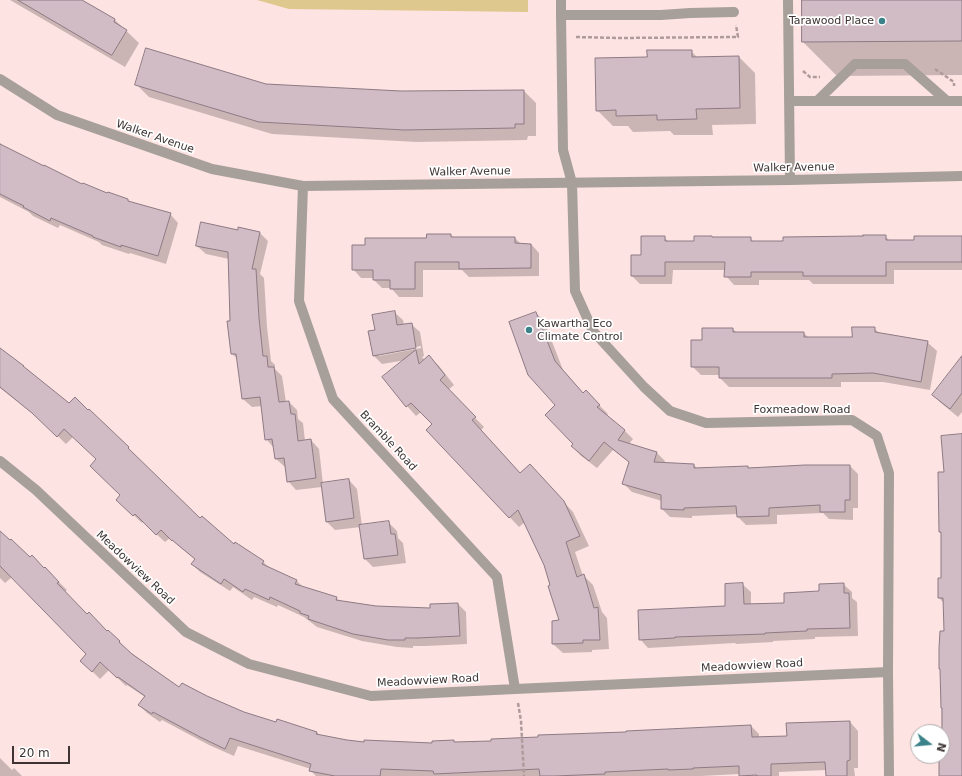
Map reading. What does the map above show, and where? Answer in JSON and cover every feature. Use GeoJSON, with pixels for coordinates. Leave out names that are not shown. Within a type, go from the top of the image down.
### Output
{"type":"FeatureCollection","features":[{"type":"Feature","properties":{"kind":"street","name":"Foxmeadow Road"},"geometry":{"type":"LineString","coordinates":[[561,0],[564,150],[572,183],[575,290],[593,331],[644,387],[670,411],[706,423],[852,420],[877,436],[889,473],[888,672],[890,776]]}},
{"type":"Feature","properties":{"kind":"street"},"geometry":{"type":"LineString","coordinates":[[788,0],[790,180]]}},
{"type":"Feature","properties":{"kind":"street"},"geometry":{"type":"LineString","coordinates":[[561,15],[734,12]]}},
{"type":"Feature","properties":{"kind":"street"},"geometry":{"type":"LineString","coordinates":[[817,101],[854,64],[905,64],[946,101]]}},
{"type":"Feature","properties":{"kind":"street","name":"Walker Avenue"},"geometry":{"type":"LineString","coordinates":[[0,79],[57,115],[212,169],[304,186],[790,180],[962,176]]}},
{"type":"Feature","properties":{"kind":"street"},"geometry":{"type":"LineString","coordinates":[[789,101],[962,101]]}},
{"type":"Feature","properties":{"kind":"street","name":"Bramble Road"},"geometry":{"type":"LineString","coordinates":[[304,186],[299,301],[333,399],[497,577],[515,689]]}},
{"type":"Feature","properties":{"kind":"street","name":"Meadowview Road"},"geometry":{"type":"LineString","coordinates":[[0,461],[36,490],[186,632],[249,664],[371,696],[888,672]]}},
{"type":"Feature","properties":{"kind":"path"},"geometry":{"type":"LineString","coordinates":[[561,36],[620,38],[738,37],[734,12]]}},
{"type":"Feature","properties":{"kind":"path"},"geometry":{"type":"LineString","coordinates":[[515,689],[521,721],[524,776]]}},
{"type":"Feature","properties":{"kind":"shaded area"},"geometry":{"type":"Polygon","coordinates":[[[257,0],[528,0],[528,12],[289,9],[257,0]]]}},
{"type":"Feature","properties":{"kind":"building"},"geometry":{"type":"Polygon","coordinates":[[[18,0],[82,0],[115,19],[114,22],[127,30],[112,55],[18,0]]]}},
{"type":"Feature","properties":{"kind":"building","name":"Tarawood Place"},"geometry":{"type":"Polygon","coordinates":[[[802,0],[962,0],[962,41],[802,42],[802,0]]]}},
{"type":"Feature","properties":{"kind":"building"},"geometry":{"type":"Polygon","coordinates":[[[146,48],[266,84],[401,91],[524,90],[524,124],[515,124],[515,128],[404,130],[259,122],[135,85],[146,48]]]}},
{"type":"Feature","properties":{"kind":"building"},"geometry":{"type":"Polygon","coordinates":[[[647,50],[692,50],[692,57],[739,56],[740,108],[696,109],[697,119],[657,120],[657,115],[616,116],[616,110],[596,111],[595,58],[647,57],[647,50]]]}},
{"type":"Feature","properties":{"kind":"building"},"geometry":{"type":"Polygon","coordinates":[[[0,144],[82,184],[83,183],[107,193],[108,192],[128,199],[128,201],[171,213],[158,256],[121,245],[121,247],[93,237],[51,218],[50,221],[0,194],[0,144]]]}},
{"type":"Feature","properties":{"kind":"building"},"geometry":{"type":"Polygon","coordinates":[[[201,222],[238,230],[238,227],[260,232],[252,269],[256,269],[263,356],[267,356],[268,367],[274,367],[279,402],[289,401],[291,414],[295,414],[298,441],[311,439],[316,478],[287,482],[284,458],[275,459],[272,439],[265,440],[260,397],[242,399],[236,354],[231,354],[227,321],[230,321],[228,252],[196,246],[201,222]]]}},
{"type":"Feature","properties":{"kind":"building"},"geometry":{"type":"Polygon","coordinates":[[[427,234],[451,234],[451,237],[515,237],[515,243],[531,244],[531,268],[459,269],[459,262],[415,262],[415,289],[390,289],[390,280],[373,280],[373,270],[352,270],[352,245],[365,245],[365,238],[426,238],[427,234]]]}},
{"type":"Feature","properties":{"kind":"building"},"geometry":{"type":"Polygon","coordinates":[[[886,235],[886,240],[914,240],[914,236],[962,236],[962,262],[886,262],[886,276],[803,276],[803,272],[751,272],[751,277],[724,277],[725,262],[665,262],[665,276],[631,276],[631,255],[641,255],[641,236],[665,236],[665,241],[694,241],[694,236],[712,236],[751,237],[751,241],[783,241],[783,237],[886,235]]]}},
{"type":"Feature","properties":{"kind":"building"},"geometry":{"type":"Polygon","coordinates":[[[395,311],[397,325],[412,323],[416,348],[373,356],[368,331],[375,330],[372,315],[395,311]]]}},
{"type":"Feature","properties":{"kind":"building"},"geometry":{"type":"Polygon","coordinates":[[[536,312],[555,361],[583,393],[586,390],[600,405],[597,407],[625,430],[618,440],[657,452],[654,462],[694,464],[694,468],[850,465],[850,500],[845,500],[845,512],[820,512],[820,505],[769,508],[769,516],[737,517],[736,506],[684,508],[684,510],[661,509],[661,495],[622,484],[629,462],[604,442],[589,461],[571,446],[573,444],[545,415],[555,405],[528,375],[509,322],[536,312]]]}},
{"type":"Feature","properties":{"kind":"building"},"geometry":{"type":"Polygon","coordinates":[[[852,327],[875,327],[875,332],[928,341],[921,382],[873,373],[832,374],[832,378],[719,378],[719,367],[691,367],[691,340],[702,340],[702,328],[733,328],[733,332],[804,332],[804,337],[852,337],[852,327]]]}},
{"type":"Feature","properties":{"kind":"building"},"geometry":{"type":"Polygon","coordinates":[[[0,348],[69,403],[75,397],[129,447],[128,448],[200,518],[202,516],[234,544],[235,542],[264,561],[262,564],[297,580],[295,584],[337,597],[336,600],[376,606],[430,608],[430,604],[458,603],[460,636],[388,640],[353,634],[308,619],[309,616],[300,613],[300,611],[270,597],[269,600],[245,589],[243,592],[224,579],[221,584],[191,564],[195,559],[172,541],[161,530],[156,535],[135,514],[133,516],[116,500],[120,495],[90,466],[96,459],[64,429],[57,437],[32,413],[0,387],[0,348]]]}},
{"type":"Feature","properties":{"kind":"building"},"geometry":{"type":"Polygon","coordinates":[[[416,350],[419,364],[429,355],[445,375],[440,380],[476,417],[472,420],[520,473],[530,464],[564,501],[580,536],[566,542],[577,577],[584,574],[594,608],[598,607],[600,640],[583,640],[583,643],[552,644],[552,621],[559,620],[548,586],[550,585],[544,565],[518,510],[509,518],[426,430],[432,424],[411,403],[406,407],[382,377],[416,350]]]}},
{"type":"Feature","properties":{"kind":"building"},"geometry":{"type":"Polygon","coordinates":[[[962,356],[962,393],[950,409],[932,395],[962,356]]]}},
{"type":"Feature","properties":{"kind":"building"},"geometry":{"type":"Polygon","coordinates":[[[962,434],[962,776],[939,776],[939,764],[950,764],[950,724],[942,724],[939,669],[940,631],[944,631],[943,598],[938,598],[938,578],[941,578],[941,532],[939,532],[938,472],[944,472],[941,436],[962,434]]]}},
{"type":"Feature","properties":{"kind":"building"},"geometry":{"type":"Polygon","coordinates":[[[349,479],[354,518],[326,522],[321,483],[349,479]]]}},
{"type":"Feature","properties":{"kind":"building"},"geometry":{"type":"Polygon","coordinates":[[[389,521],[391,534],[395,534],[398,555],[364,559],[359,525],[389,521]]]}},
{"type":"Feature","properties":{"kind":"building"},"geometry":{"type":"Polygon","coordinates":[[[0,531],[30,557],[32,555],[44,568],[45,567],[59,582],[57,583],[87,614],[89,612],[132,654],[179,687],[182,683],[244,712],[276,722],[277,719],[317,732],[316,734],[364,742],[364,740],[432,743],[432,741],[454,740],[454,742],[491,741],[491,739],[538,737],[538,735],[751,725],[752,737],[787,736],[786,723],[850,721],[850,760],[847,761],[847,776],[826,776],[825,762],[771,764],[771,776],[739,776],[739,766],[605,772],[605,774],[555,776],[540,776],[539,769],[434,774],[433,771],[381,769],[380,776],[335,776],[309,771],[311,764],[230,738],[225,749],[153,712],[152,714],[138,705],[145,696],[118,677],[117,678],[100,662],[92,672],[80,661],[86,654],[0,566],[0,531]]]}},
{"type":"Feature","properties":{"kind":"building"},"geometry":{"type":"Polygon","coordinates":[[[743,583],[744,604],[784,603],[784,593],[819,591],[819,584],[844,583],[844,593],[849,593],[850,628],[807,629],[807,631],[765,634],[675,637],[639,640],[638,610],[725,606],[725,584],[743,583]]]}},
{"type":"Feature","properties":{"kind":"place","name":"Tarawood Place"},"geometry":{"type":"Point","coordinates":[882,21]}},
{"type":"Feature","properties":{"kind":"place","name":"Kawartha Eco Climate Control"},"geometry":{"type":"Point","coordinates":[529,330]}}]}
